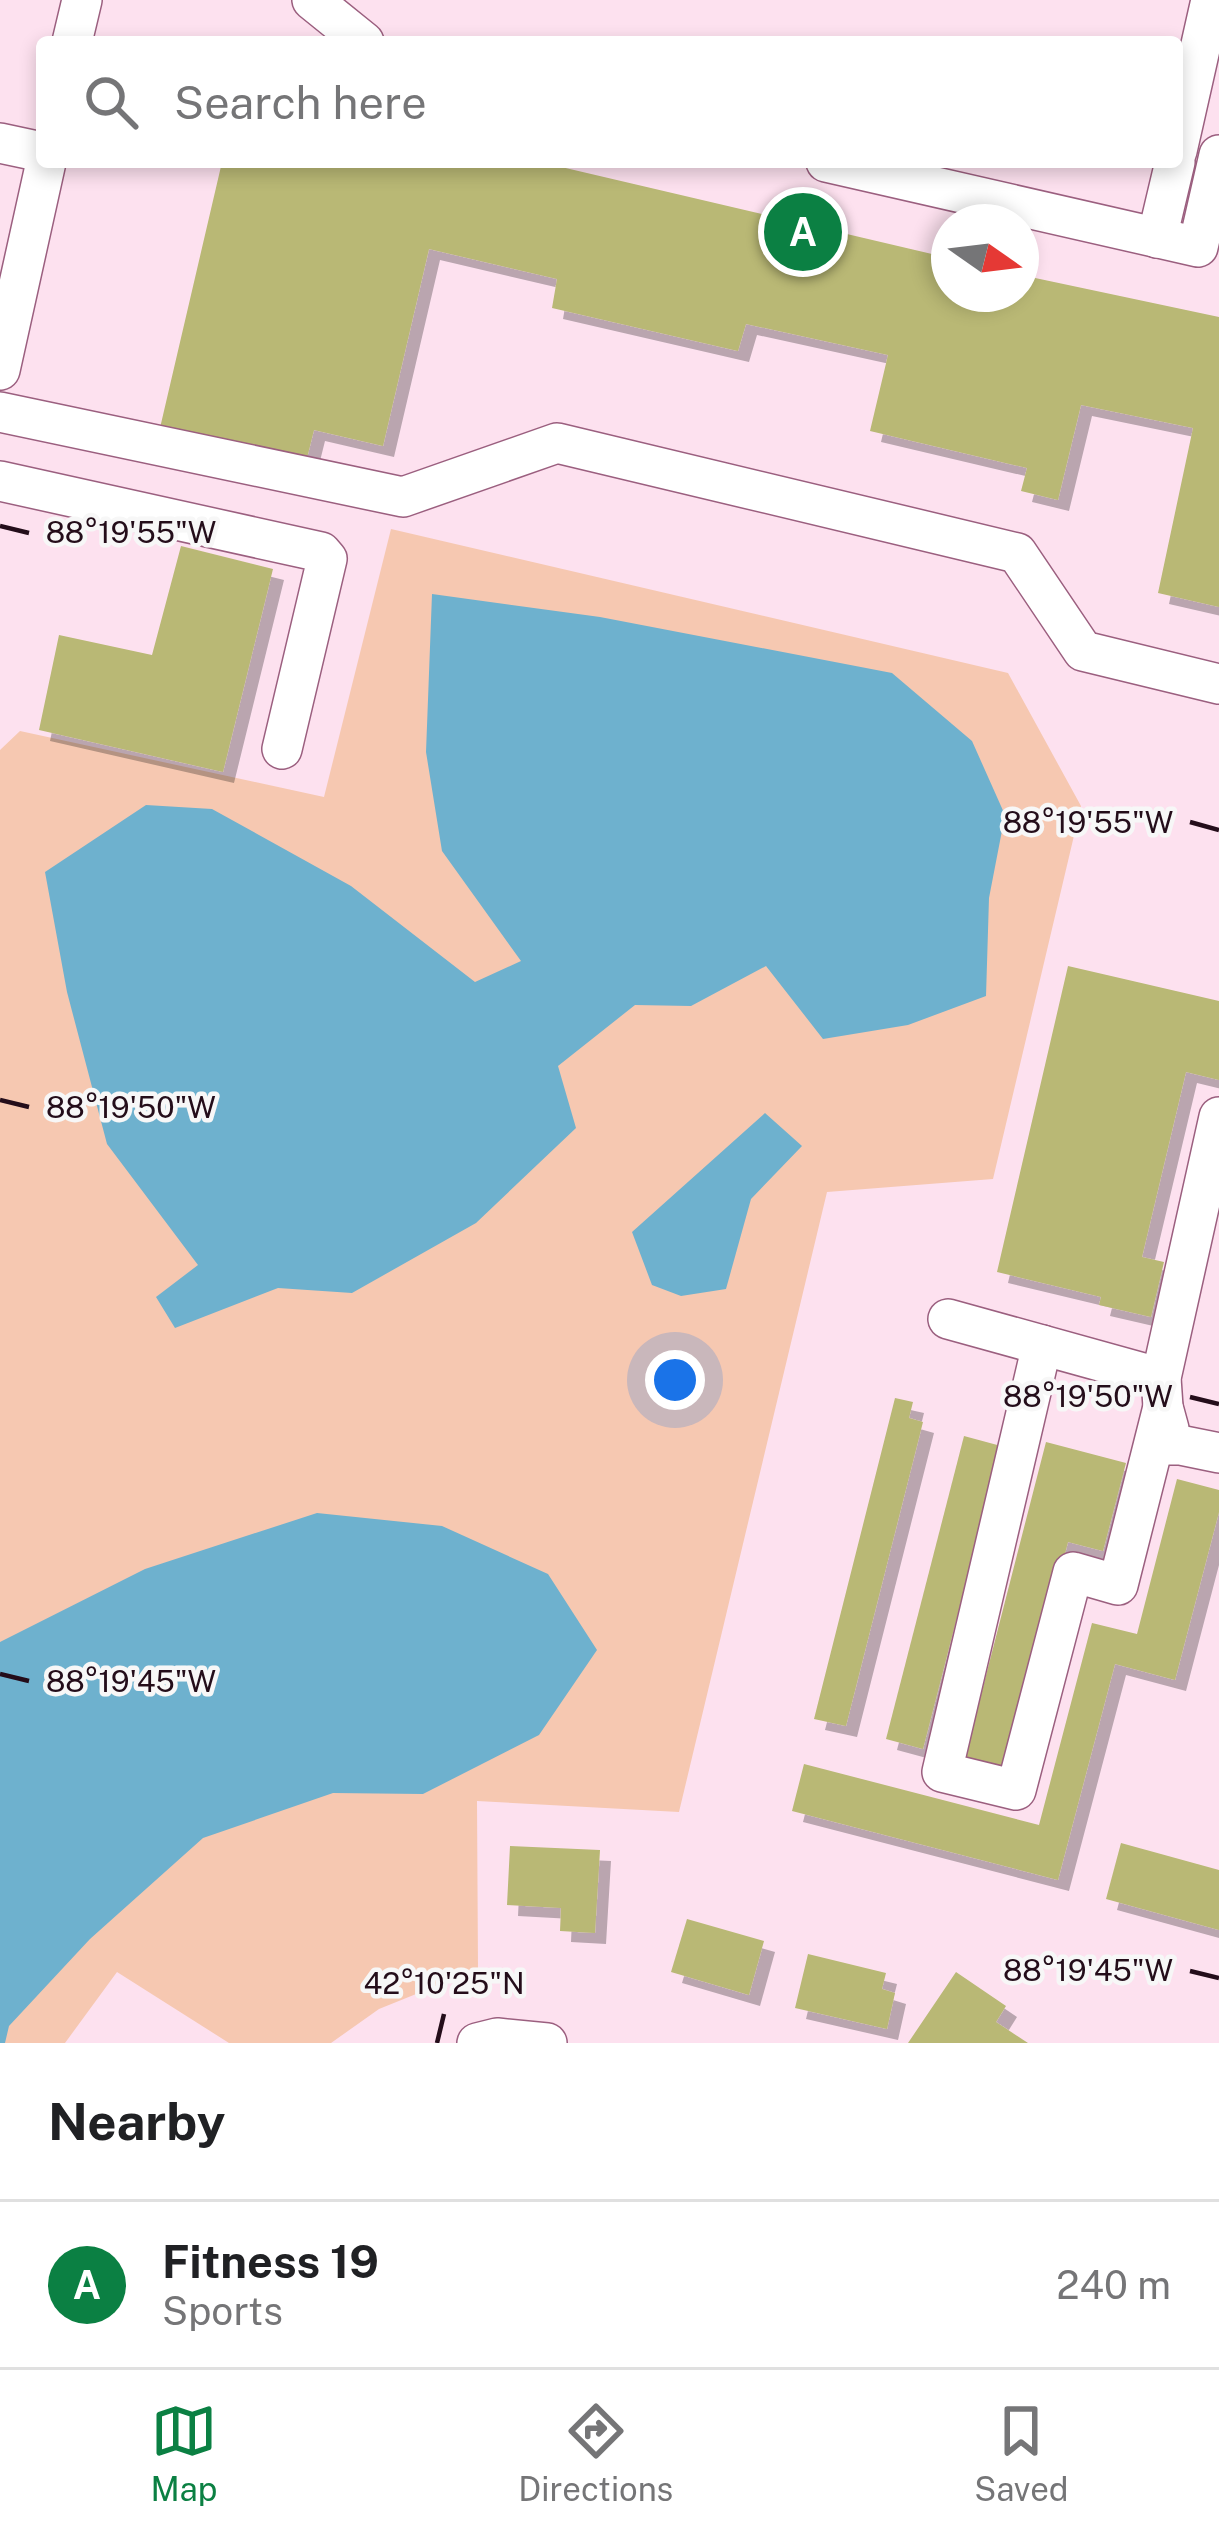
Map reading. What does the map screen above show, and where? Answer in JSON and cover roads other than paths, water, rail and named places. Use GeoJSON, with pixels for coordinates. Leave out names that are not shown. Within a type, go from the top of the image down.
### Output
{"type":"FeatureCollection","features":[{"type":"Feature","properties":{"kind":"street"},"geometry":{"type":"LineString","coordinates":[[74,36],[82,0]]}},
{"type":"Feature","properties":{"kind":"street"},"geometry":{"type":"LineString","coordinates":[[312,0],[357,36]]}},
{"type":"Feature","properties":{"kind":"street"},"geometry":{"type":"LineString","coordinates":[[1183,124],[1211,0]]}},
{"type":"Feature","properties":{"kind":"street"},"geometry":{"type":"LineString","coordinates":[[0,143],[36,151]]}},
{"type":"Feature","properties":{"kind":"street"},"geometry":{"type":"LineString","coordinates":[[852,168],[1198,247],[1219,155]]}},
{"type":"Feature","properties":{"kind":"street"},"geometry":{"type":"LineString","coordinates":[[0,370],[45,168]]}},
{"type":"Feature","properties":{"kind":"street"},"geometry":{"type":"LineString","coordinates":[[1157,238],[1173,168]]}},
{"type":"Feature","properties":{"kind":"street"},"geometry":{"type":"LineString","coordinates":[[0,412],[404,497],[556,442],[1017,553],[1083,651],[1219,684]]}},
{"type":"Feature","properties":{"kind":"street"},"geometry":{"type":"LineString","coordinates":[[0,481],[321,552],[327,559],[282,749]]}},
{"type":"Feature","properties":{"kind":"street"},"geometry":{"type":"LineString","coordinates":[[1042,1346],[942,1772],[1016,1790],[1072,1572],[1118,1585],[1163,1419],[1219,1117]]}},
{"type":"Feature","properties":{"kind":"street"},"geometry":{"type":"LineString","coordinates":[[948,1319],[1042,1346],[1219,1453]]}},
{"type":"Feature","properties":{"kind":"street"},"geometry":{"type":"LineString","coordinates":[[478,2043],[496,2038],[547,2043]]}},
{"type":"Feature","properties":{"kind":"water"},"geometry":{"type":"Polygon","coordinates":[[[432,594],[600,617],[892,673],[972,741],[1005,815],[989,898],[986,996],[908,1025],[823,1039],[766,966],[691,1006],[635,1005],[558,1066],[576,1128],[476,1223],[352,1293],[278,1288],[175,1328],[156,1297],[198,1265],[107,1144],[67,992],[45,872],[146,805],[212,809],[351,886],[475,982],[521,961],[442,851],[426,752],[432,594]]]}},
{"type":"Feature","properties":{"kind":"water"},"geometry":{"type":"Polygon","coordinates":[[[765,1113],[802,1146],[751,1199],[726,1289],[681,1296],[652,1285],[632,1232],[765,1113]]]}},
{"type":"Feature","properties":{"kind":"water"},"geometry":{"type":"Polygon","coordinates":[[[317,1513],[442,1526],[548,1574],[597,1650],[539,1735],[423,1794],[333,1793],[203,1838],[90,1939],[9,2026],[5,2043],[0,2043],[0,1642],[145,1569],[317,1513]]]}},
{"type":"Feature","properties":{"kind":"place","name":"Fitness 19"},"geometry":{"type":"Point","coordinates":[803,232]}}]}
